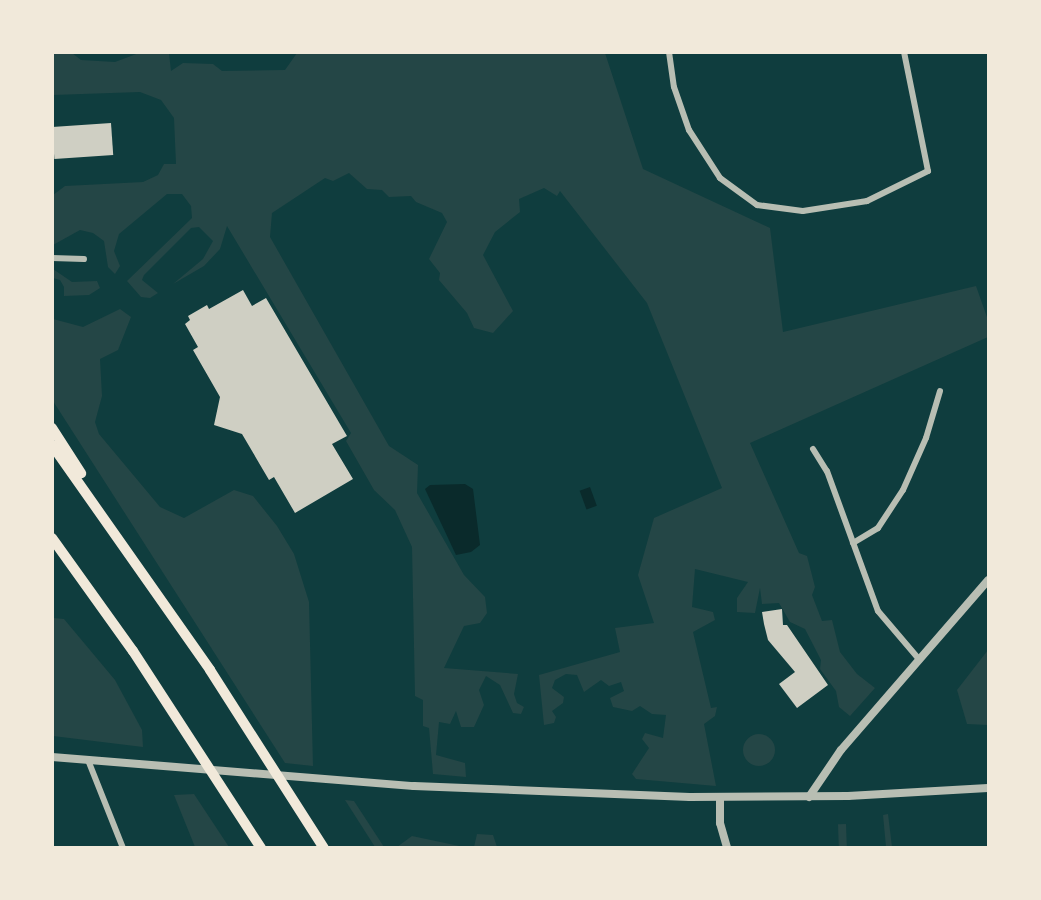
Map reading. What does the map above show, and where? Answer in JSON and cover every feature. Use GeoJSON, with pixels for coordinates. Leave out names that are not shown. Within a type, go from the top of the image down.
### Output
{"type":"FeatureCollection","features":[{"type":"Feature","properties":{"kind":"highway"},"geometry":{"type":"LineString","coordinates":[[52,428],[324,848]]}},
{"type":"Feature","properties":{"kind":"highway"},"geometry":{"type":"LineString","coordinates":[[52,445],[140,567]]}},
{"type":"Feature","properties":{"kind":"highway"},"geometry":{"type":"LineString","coordinates":[[52,538],[133,651],[261,848]]}},
{"type":"Feature","properties":{"kind":"street"},"geometry":{"type":"LineString","coordinates":[[669,52],[680,106],[699,150],[731,189],[757,205],[803,212],[848,205],[883,195],[928,171],[904,52]]}},
{"type":"Feature","properties":{"kind":"street"},"geometry":{"type":"LineString","coordinates":[[52,258],[84,259]]}},
{"type":"Feature","properties":{"kind":"street"},"geometry":{"type":"LineString","coordinates":[[853,543],[878,528],[903,490],[926,438],[940,391]]}},
{"type":"Feature","properties":{"kind":"street"},"geometry":{"type":"LineString","coordinates":[[813,449],[824,462],[878,612],[918,658]]}},
{"type":"Feature","properties":{"kind":"street"},"geometry":{"type":"LineString","coordinates":[[808,797],[841,750],[918,658],[988,580]]}},
{"type":"Feature","properties":{"kind":"street"},"geometry":{"type":"LineString","coordinates":[[52,757],[460,789],[720,798],[808,797],[988,788]]}},
{"type":"Feature","properties":{"kind":"street"},"geometry":{"type":"LineString","coordinates":[[87,760],[123,848]]}},
{"type":"Feature","properties":{"kind":"street"},"geometry":{"type":"LineString","coordinates":[[720,798],[720,823],[727,848]]}},
{"type":"Feature","properties":{"kind":"shaded area"},"geometry":{"type":"Polygon","coordinates":[[[53,53],[72,53],[81,60],[115,62],[139,53],[169,53],[171,71],[183,63],[213,64],[222,71],[285,70],[297,53],[605,53],[643,169],[770,228],[783,332],[976,286],[988,320],[988,337],[750,443],[799,553],[807,556],[815,587],[812,595],[822,621],[832,620],[840,652],[857,674],[875,688],[850,716],[839,707],[836,691],[820,669],[821,660],[805,629],[790,622],[779,603],[762,604],[760,588],[755,613],[737,612],[737,598],[748,582],[695,569],[692,607],[713,612],[715,620],[693,632],[711,708],[717,707],[715,716],[704,724],[716,786],[636,779],[632,774],[649,748],[642,739],[645,733],[663,738],[666,715],[652,714],[640,706],[632,711],[613,707],[610,698],[624,691],[621,682],[609,686],[601,680],[584,692],[577,675],[566,674],[555,680],[552,688],[564,697],[563,703],[552,711],[556,717],[554,723],[544,725],[539,675],[620,652],[615,628],[654,623],[638,575],[654,518],[722,488],[647,303],[560,191],[557,196],[544,188],[519,199],[520,212],[495,232],[483,255],[513,311],[493,333],[474,328],[467,313],[439,280],[440,273],[429,259],[447,222],[442,213],[416,202],[411,196],[389,197],[382,190],[367,189],[349,173],[333,181],[325,178],[272,213],[270,237],[389,446],[418,465],[417,493],[464,575],[485,597],[487,613],[480,623],[464,626],[444,668],[518,674],[514,694],[517,703],[524,707],[521,714],[513,713],[500,685],[486,676],[479,690],[484,705],[474,727],[461,727],[456,711],[450,724],[439,722],[436,755],[465,763],[466,777],[433,774],[429,728],[423,726],[423,700],[415,696],[412,547],[395,510],[374,490],[346,441],[351,433],[227,226],[220,249],[204,266],[173,284],[203,259],[213,241],[199,227],[191,228],[144,275],[142,280],[158,293],[150,298],[141,297],[127,281],[192,218],[191,206],[182,194],[167,194],[119,234],[114,251],[120,266],[115,274],[108,267],[104,241],[93,233],[80,230],[53,245],[53,195],[65,186],[143,182],[158,175],[164,164],[176,164],[174,118],[161,100],[140,92],[53,95],[53,53]]]}},
{"type":"Feature","properties":{"kind":"shaded area"},"geometry":{"type":"Polygon","coordinates":[[[53,269],[72,282],[97,281],[100,288],[89,295],[64,296],[64,287],[60,280],[53,278],[53,269]]]}},
{"type":"Feature","properties":{"kind":"shaded area"},"geometry":{"type":"Polygon","coordinates":[[[120,309],[131,317],[118,350],[100,359],[102,396],[95,422],[99,434],[160,507],[184,518],[234,490],[253,496],[277,526],[294,554],[309,602],[313,766],[285,763],[53,401],[53,319],[83,327],[120,309]]]}},
{"type":"Feature","properties":{"kind":"shaded area"},"geometry":{"type":"Polygon","coordinates":[[[465,484],[473,489],[480,545],[471,552],[456,555],[425,489],[430,485],[465,484]]]}},
{"type":"Feature","properties":{"kind":"shaded area"},"geometry":{"type":"Polygon","coordinates":[[[590,487],[597,506],[587,510],[580,491],[590,487]]]}},
{"type":"Feature","properties":{"kind":"shaded area"},"geometry":{"type":"Polygon","coordinates":[[[53,618],[64,619],[115,680],[142,730],[143,747],[53,736],[53,618]]]}},
{"type":"Feature","properties":{"kind":"shaded area"},"geometry":{"type":"Polygon","coordinates":[[[988,650],[988,725],[967,724],[957,690],[988,650]]]}},
{"type":"Feature","properties":{"kind":"shaded area"},"geometry":{"type":"Polygon","coordinates":[[[759,734],[770,739],[775,750],[770,761],[759,766],[748,761],[743,750],[748,739],[759,734]]]}},
{"type":"Feature","properties":{"kind":"shaded area"},"geometry":{"type":"Polygon","coordinates":[[[194,794],[229,847],[195,847],[174,795],[194,794]]]}},
{"type":"Feature","properties":{"kind":"shaded area"},"geometry":{"type":"Polygon","coordinates":[[[345,800],[354,801],[384,847],[375,847],[345,800]]]}},
{"type":"Feature","properties":{"kind":"shaded area"},"geometry":{"type":"Polygon","coordinates":[[[888,814],[892,847],[886,847],[883,815],[888,814]]]}},
{"type":"Feature","properties":{"kind":"shaded area"},"geometry":{"type":"Polygon","coordinates":[[[838,824],[846,824],[847,847],[839,847],[838,824]]]}},
{"type":"Feature","properties":{"kind":"shaded area"},"geometry":{"type":"Polygon","coordinates":[[[477,834],[493,835],[497,847],[474,847],[477,834]]]}},
{"type":"Feature","properties":{"kind":"shaded area"},"geometry":{"type":"Polygon","coordinates":[[[412,836],[464,847],[397,847],[412,836]]]}},
{"type":"Feature","properties":{"kind":"building"},"geometry":{"type":"Polygon","coordinates":[[[111,123],[113,155],[54,159],[52,127],[111,123]]]}},
{"type":"Feature","properties":{"kind":"building"},"geometry":{"type":"Polygon","coordinates":[[[243,290],[252,306],[266,298],[347,436],[332,444],[353,479],[295,513],[274,477],[269,480],[242,434],[214,425],[220,397],[193,350],[198,347],[185,324],[190,320],[188,316],[207,305],[209,309],[243,290]]]}},
{"type":"Feature","properties":{"kind":"building"},"geometry":{"type":"Polygon","coordinates":[[[782,609],[783,625],[787,625],[828,685],[797,708],[779,684],[795,672],[768,640],[762,612],[782,609]]]}}]}
